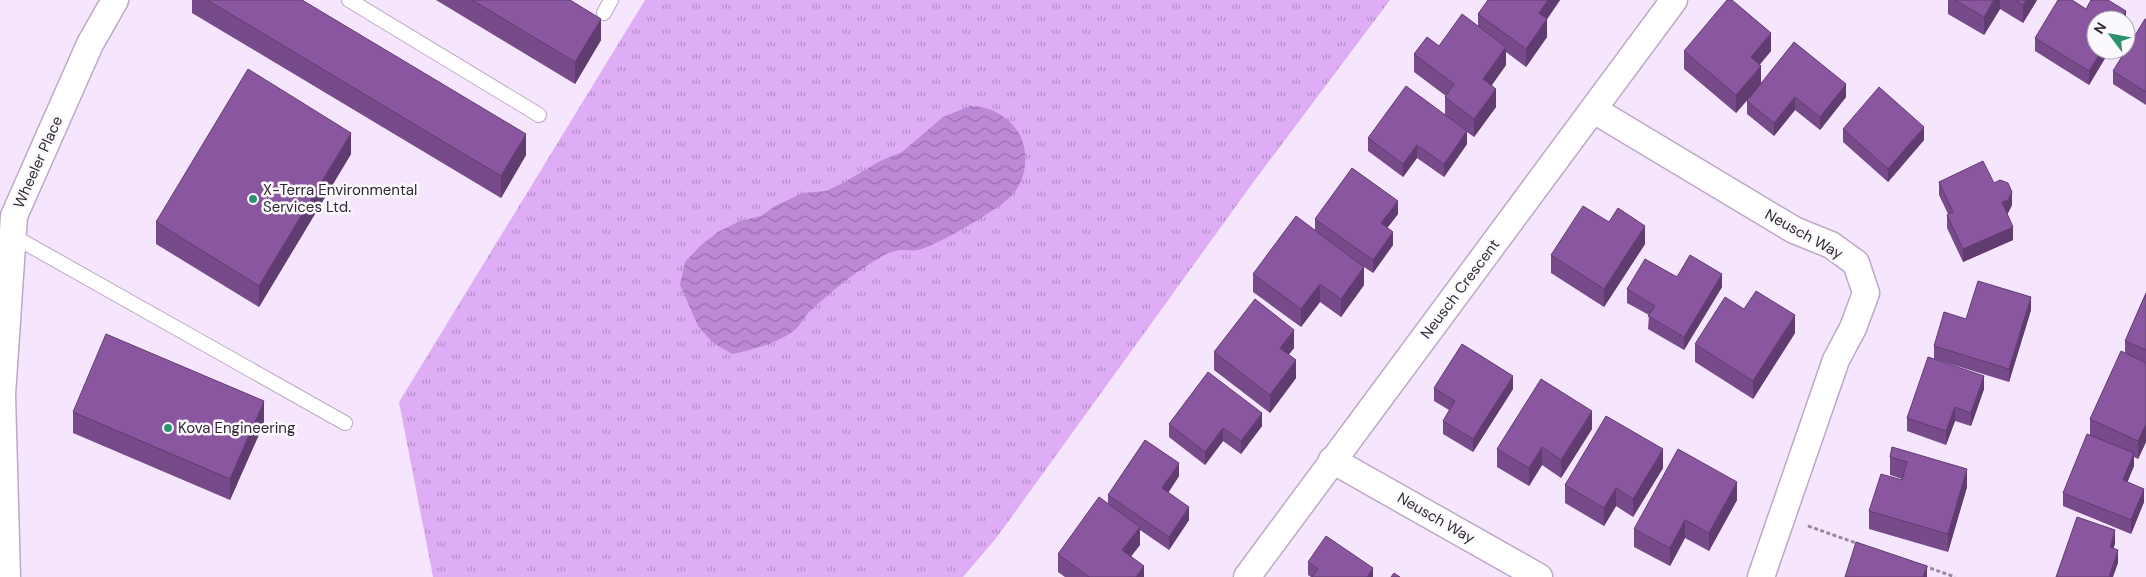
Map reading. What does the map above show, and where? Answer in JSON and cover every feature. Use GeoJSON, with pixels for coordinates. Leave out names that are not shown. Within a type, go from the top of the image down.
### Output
{"type":"FeatureCollection","features":[{"type":"Feature","properties":{"kind":"street","name":"Wheeler Place"},"geometry":{"type":"LineString","coordinates":[[7,577],[2,364],[14,216],[90,44],[115,0]]}},
{"type":"Feature","properties":{"kind":"street","name":"Neusch Crescent"},"geometry":{"type":"LineString","coordinates":[[1247,577],[1674,0]]}},
{"type":"Feature","properties":{"kind":"street","name":"Neusch Way"},"geometry":{"type":"LineString","coordinates":[[1594,110],[1794,230],[1831,245],[1856,263],[1866,293],[1853,328],[1836,360],[1761,577]]}},
{"type":"Feature","properties":{"kind":"street","name":"Neusch Way"},"geometry":{"type":"LineString","coordinates":[[1332,460],[1539,577]]}},
{"type":"Feature","properties":{"kind":"lane"},"geometry":{"type":"LineString","coordinates":[[349,0],[539,115]]}},
{"type":"Feature","properties":{"kind":"lane"},"geometry":{"type":"LineString","coordinates":[[604,13],[611,0]]}},
{"type":"Feature","properties":{"kind":"lane"},"geometry":{"type":"LineString","coordinates":[[13,236],[345,423]]}},
{"type":"Feature","properties":{"kind":"path"},"geometry":{"type":"LineString","coordinates":[[1808,526],[1863,545]]}},
{"type":"Feature","properties":{"kind":"path"},"geometry":{"type":"LineString","coordinates":[[1918,564],[1955,577]]}},
{"type":"Feature","properties":{"kind":"green space"},"geometry":{"type":"Polygon","coordinates":[[[645,0],[1390,0],[1252,184],[997,537],[963,577],[433,577],[399,402],[645,0]]]}},
{"type":"Feature","properties":{"kind":"water"},"geometry":{"type":"Polygon","coordinates":[[[970,106],[983,107],[996,112],[1007,119],[1021,136],[1025,153],[1024,171],[1017,188],[1006,201],[938,242],[918,250],[894,251],[878,258],[831,292],[809,312],[794,330],[770,343],[732,354],[712,342],[698,326],[680,285],[685,262],[701,245],[718,232],[740,221],[761,216],[775,206],[803,193],[826,191],[843,183],[880,161],[902,152],[943,117],[970,106]]]}},
{"type":"Feature","properties":{"kind":"building"},"geometry":{"type":"Polygon","coordinates":[[[207,0],[302,0],[526,134],[501,176],[207,0]]]}},
{"type":"Feature","properties":{"kind":"building"},"geometry":{"type":"Polygon","coordinates":[[[472,0],[570,0],[601,19],[575,62],[472,0]]]}},
{"type":"Feature","properties":{"kind":"building"},"geometry":{"type":"Polygon","coordinates":[[[1488,0],[1548,0],[1539,13],[1547,19],[1526,49],[1478,14],[1488,0]]]}},
{"type":"Feature","properties":{"kind":"building"},"geometry":{"type":"Polygon","coordinates":[[[1727,0],[1732,0],[1771,33],[1751,57],[1761,66],[1736,95],[1684,51],[1727,0]]]}},
{"type":"Feature","properties":{"kind":"building"},"geometry":{"type":"Polygon","coordinates":[[[1955,0],[1994,0],[1984,17],[1955,0]]]}},
{"type":"Feature","properties":{"kind":"building"},"geometry":{"type":"Polygon","coordinates":[[[2015,0],[2026,0],[2023,5],[2015,0]]]}},
{"type":"Feature","properties":{"kind":"building"},"geometry":{"type":"Polygon","coordinates":[[[2058,0],[2072,0],[2086,9],[2091,0],[2108,0],[2124,10],[2086,10],[2086,60],[2096,60],[2089,71],[2035,38],[2058,0]]]}},
{"type":"Feature","properties":{"kind":"building"},"geometry":{"type":"Polygon","coordinates":[[[1462,14],[1506,47],[1483,79],[1496,89],[1474,119],[1445,97],[1454,84],[1414,54],[1427,37],[1439,46],[1462,14]]]}},
{"type":"Feature","properties":{"kind":"building"},"geometry":{"type":"Polygon","coordinates":[[[2146,19],[2146,92],[2113,71],[2120,60],[2136,60],[2136,34],[2146,19]]]}},
{"type":"Feature","properties":{"kind":"building"},"geometry":{"type":"Polygon","coordinates":[[[1794,42],[1846,84],[1820,117],[1795,97],[1774,123],[1747,101],[1794,42]]]}},
{"type":"Feature","properties":{"kind":"building","name":"X-Terra Environmental Services Ltd."},"geometry":{"type":"Polygon","coordinates":[[[248,69],[351,133],[259,286],[156,222],[248,69]]]}},
{"type":"Feature","properties":{"kind":"building"},"geometry":{"type":"Polygon","coordinates":[[[1406,86],[1467,131],[1444,164],[1417,145],[1403,164],[1368,138],[1406,86]]]}},
{"type":"Feature","properties":{"kind":"building"},"geometry":{"type":"Polygon","coordinates":[[[1879,87],[1924,127],[1888,169],[1843,129],[1879,87]]]}},
{"type":"Feature","properties":{"kind":"building"},"geometry":{"type":"Polygon","coordinates":[[[1983,161],[1994,183],[2000,180],[2008,183],[2012,192],[2008,200],[2002,202],[2013,227],[1963,249],[1947,215],[1953,212],[1939,182],[1983,161]]]}},
{"type":"Feature","properties":{"kind":"building"},"geometry":{"type":"Polygon","coordinates":[[[1352,168],[1398,201],[1381,223],[1393,232],[1373,260],[1315,219],[1352,168]]]}},
{"type":"Feature","properties":{"kind":"building"},"geometry":{"type":"Polygon","coordinates":[[[1583,206],[1609,222],[1618,208],[1645,226],[1604,289],[1551,255],[1583,206]]]}},
{"type":"Feature","properties":{"kind":"building"},"geometry":{"type":"Polygon","coordinates":[[[1296,216],[1364,267],[1341,299],[1320,284],[1301,309],[1253,274],[1296,216]]]}},
{"type":"Feature","properties":{"kind":"building"},"geometry":{"type":"Polygon","coordinates":[[[1690,255],[1722,274],[1684,337],[1648,316],[1655,306],[1627,289],[1645,259],[1677,277],[1690,255]]]}},
{"type":"Feature","properties":{"kind":"building"},"geometry":{"type":"Polygon","coordinates":[[[1978,281],[2031,297],[2009,369],[1934,346],[1944,312],[1966,319],[1978,281]]]}},
{"type":"Feature","properties":{"kind":"building"},"geometry":{"type":"Polygon","coordinates":[[[1756,291],[1795,315],[1753,381],[1695,344],[1725,297],[1744,309],[1756,291]]]}},
{"type":"Feature","properties":{"kind":"building"},"geometry":{"type":"Polygon","coordinates":[[[2146,293],[2146,350],[2125,341],[2146,293]]]}},
{"type":"Feature","properties":{"kind":"building"},"geometry":{"type":"Polygon","coordinates":[[[1255,299],[1294,330],[1280,348],[1296,360],[1270,395],[1214,352],[1255,299]]]}},
{"type":"Feature","properties":{"kind":"building","name":"Kova Engineering"},"geometry":{"type":"Polygon","coordinates":[[[106,334],[264,401],[230,479],[73,412],[106,334]]]}},
{"type":"Feature","properties":{"kind":"building"},"geometry":{"type":"Polygon","coordinates":[[[1462,344],[1513,376],[1473,439],[1443,421],[1455,401],[1434,388],[1462,344]]]}},
{"type":"Feature","properties":{"kind":"building"},"geometry":{"type":"Polygon","coordinates":[[[2121,351],[2146,363],[2146,424],[2138,441],[2090,419],[2121,351]]]}},
{"type":"Feature","properties":{"kind":"building"},"geometry":{"type":"Polygon","coordinates":[[[1928,357],[1984,376],[1971,413],[1955,407],[1946,431],[1907,418],[1928,357]]]}},
{"type":"Feature","properties":{"kind":"building"},"geometry":{"type":"Polygon","coordinates":[[[1208,372],[1262,413],[1241,441],[1223,428],[1205,452],[1169,424],[1208,372]]]}},
{"type":"Feature","properties":{"kind":"building"},"geometry":{"type":"Polygon","coordinates":[[[1541,379],[1592,411],[1561,460],[1542,447],[1529,468],[1497,449],[1541,379]]]}},
{"type":"Feature","properties":{"kind":"building"},"geometry":{"type":"Polygon","coordinates":[[[1606,416],[1663,449],[1633,499],[1616,488],[1604,508],[1565,485],[1606,416]]]}},
{"type":"Feature","properties":{"kind":"building"},"geometry":{"type":"Polygon","coordinates":[[[2087,434],[2134,453],[2123,480],[2144,489],[2131,520],[2063,493],[2087,434]]]}},
{"type":"Feature","properties":{"kind":"building"},"geometry":{"type":"Polygon","coordinates":[[[1145,440],[1179,463],[1162,488],[1189,507],[1169,537],[1108,495],[1145,440]]]}},
{"type":"Feature","properties":{"kind":"building"},"geometry":{"type":"Polygon","coordinates":[[[1892,447],[1967,469],[1948,534],[1869,511],[1881,474],[1902,480],[1907,462],[1890,457],[1892,447]]]}},
{"type":"Feature","properties":{"kind":"building"},"geometry":{"type":"Polygon","coordinates":[[[1678,449],[1737,482],[1709,533],[1685,520],[1670,548],[1634,529],[1678,449]]]}},
{"type":"Feature","properties":{"kind":"building"},"geometry":{"type":"Polygon","coordinates":[[[1099,497],[1140,527],[1122,550],[1144,566],[1136,577],[1089,577],[1058,554],[1099,497]]]}},
{"type":"Feature","properties":{"kind":"building"},"geometry":{"type":"Polygon","coordinates":[[[2077,517],[2115,530],[2110,547],[2118,550],[2109,577],[2056,577],[2077,517]]]}},
{"type":"Feature","properties":{"kind":"building"},"geometry":{"type":"Polygon","coordinates":[[[1326,536],[1373,568],[1367,577],[1312,577],[1318,569],[1308,562],[1326,536]]]}},
{"type":"Feature","properties":{"kind":"building"},"geometry":{"type":"Polygon","coordinates":[[[1856,542],[1927,566],[1923,577],[1845,577],[1856,542]]]}},
{"type":"Feature","properties":{"kind":"building"},"geometry":{"type":"Polygon","coordinates":[[[1394,573],[1400,577],[1391,577],[1394,573]]]}},
{"type":"Feature","properties":{"kind":"place","name":"X-Terra Environmental Services Ltd."},"geometry":{"type":"Point","coordinates":[253,199]}},
{"type":"Feature","properties":{"kind":"place","name":"Kova Engineering"},"geometry":{"type":"Point","coordinates":[168,428]}}]}
